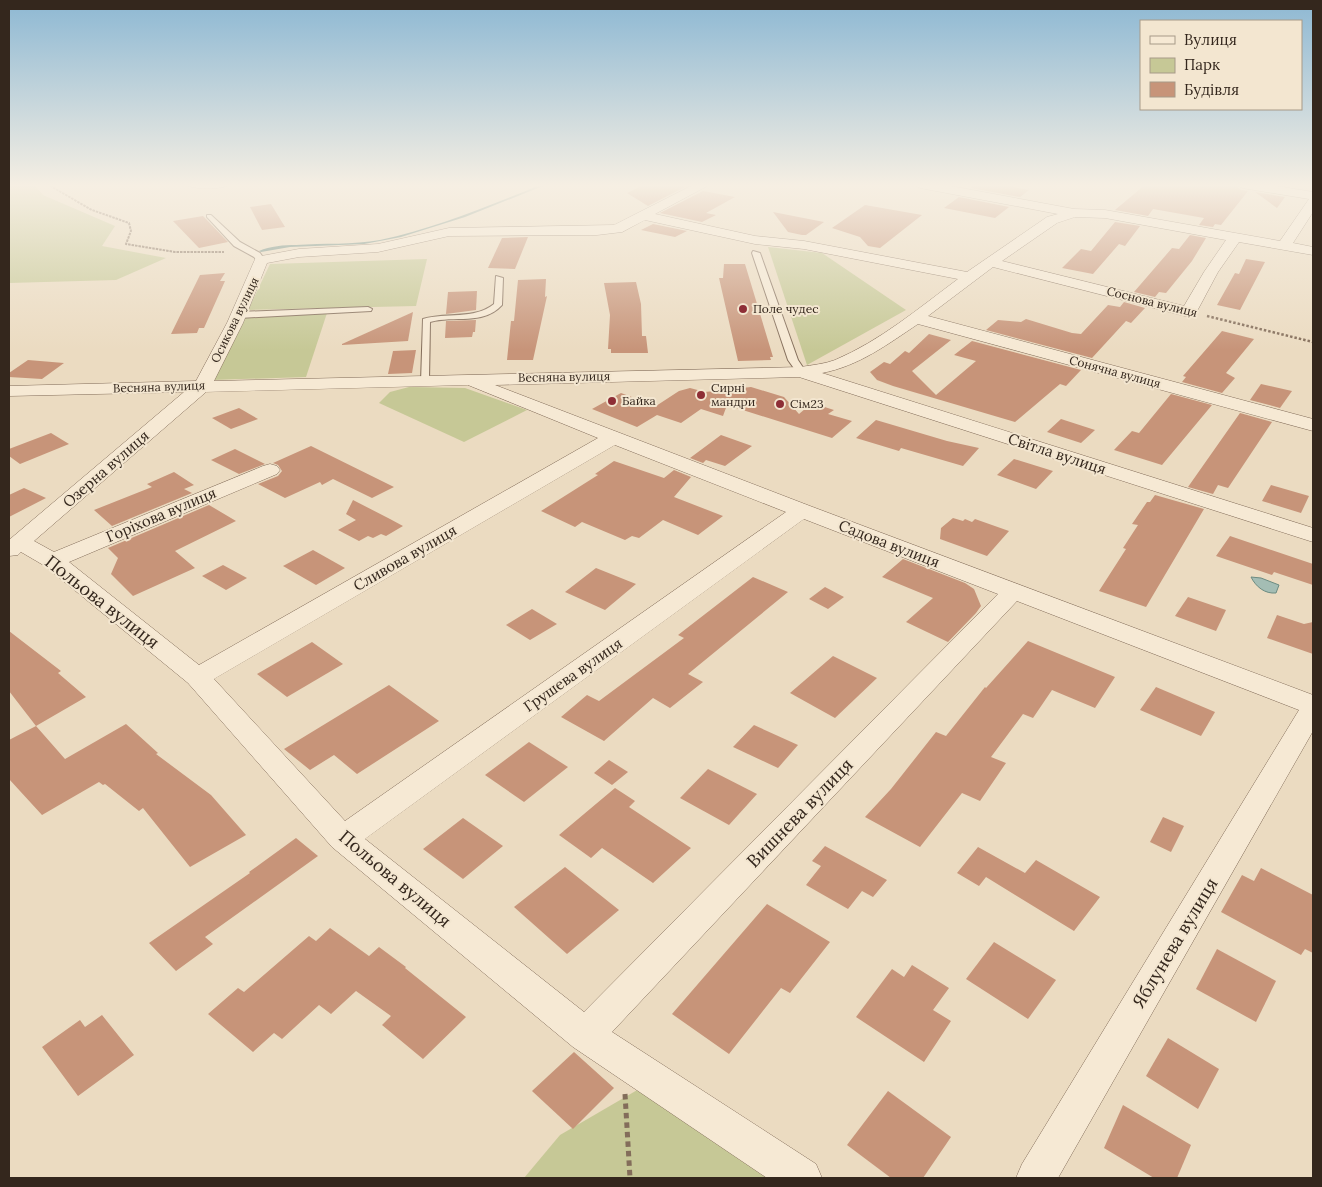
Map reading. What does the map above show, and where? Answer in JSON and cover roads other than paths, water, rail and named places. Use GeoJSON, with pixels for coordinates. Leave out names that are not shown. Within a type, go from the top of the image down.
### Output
{"type":"FeatureCollection","features":[{"type":"Feature","properties":{"kind":"street","name":"Осикова вулиця"},"geometry":{"type":"LineString","coordinates":[[202,386],[239,315],[262,260],[299,254],[378,248],[416,239]]}},
{"type":"Feature","properties":{"kind":"street"},"geometry":{"type":"LineString","coordinates":[[752,239],[804,245],[970,277]]}},
{"type":"Feature","properties":{"kind":"street","name":"Весняна вулиця"},"geometry":{"type":"LineString","coordinates":[[9,391],[801,372],[838,365],[858,355],[916,318],[1023,239]]}},
{"type":"Feature","properties":{"kind":"street","name":"Соснова вулиця"},"geometry":{"type":"LineString","coordinates":[[990,262],[1189,312],[1233,239]]}},
{"type":"Feature","properties":{"kind":"street"},"geometry":{"type":"LineString","coordinates":[[1248,239],[1313,251]]}},
{"type":"Feature","properties":{"kind":"street"},"geometry":{"type":"LineString","coordinates":[[1284,246],[1289,239]]}},
{"type":"Feature","properties":{"kind":"street","name":"Сонячна вулиця"},"geometry":{"type":"LineString","coordinates":[[916,318],[1313,425]]}},
{"type":"Feature","properties":{"kind":"street","name":"Світла вулиця"},"geometry":{"type":"LineString","coordinates":[[801,372],[1313,535]]}},
{"type":"Feature","properties":{"kind":"street","name":"Садова вулиця"},"geometry":{"type":"LineString","coordinates":[[467,379],[612,438],[1313,706]]}},
{"type":"Feature","properties":{"kind":"street","name":"Озерна вулиця"},"geometry":{"type":"LineString","coordinates":[[15,546],[202,386]]}},
{"type":"Feature","properties":{"kind":"street","name":"Сливова вулиця"},"geometry":{"type":"LineString","coordinates":[[197,677],[612,438]]}},
{"type":"Feature","properties":{"kind":"street","name":"Горіхова вулиця"},"geometry":{"type":"LineString","coordinates":[[52,561],[270,470]]}},
{"type":"Feature","properties":{"kind":"street","name":"Грушева вулиця"},"geometry":{"type":"LineString","coordinates":[[343,839],[802,511]]}},
{"type":"Feature","properties":{"kind":"street","name":"Польова вулиця"},"geometry":{"type":"LineString","coordinates":[[15,546],[52,561],[197,677],[343,839],[586,1035],[802,1178]]}},
{"type":"Feature","properties":{"kind":"street","name":"Вишнева вулиця"},"geometry":{"type":"LineString","coordinates":[[586,1035],[1013,592]]}},
{"type":"Feature","properties":{"kind":"street","name":"Яблунева вулиця"},"geometry":{"type":"LineString","coordinates":[[1036,1178],[1313,706]]}},
{"type":"Feature","properties":{"kind":"lane"},"geometry":{"type":"LineString","coordinates":[[232,239],[262,260]]}},
{"type":"Feature","properties":{"kind":"lane"},"geometry":{"type":"LineString","coordinates":[[756,253],[792,360],[801,372]]}},
{"type":"Feature","properties":{"kind":"lane"},"geometry":{"type":"LineString","coordinates":[[424,380],[426,321],[438,317],[483,315],[493,311],[498,305],[498,278]]}},
{"type":"Feature","properties":{"kind":"lane"},"geometry":{"type":"LineString","coordinates":[[239,315],[368,309]]}},
{"type":"Feature","properties":{"kind":"water"},"geometry":{"type":"Polygon","coordinates":[[[1251,577],[1261,578],[1279,585],[1276,593],[1261,589],[1251,577]]]}},
{"type":"Feature","properties":{"kind":"waterway"},"geometry":{"type":"LineString","coordinates":[[261,251],[290,246],[364,243],[386,239]]}},
{"type":"Feature","properties":{"kind":"place","name":"Поле чудес"},"geometry":{"type":"Point","coordinates":[743,309]}},
{"type":"Feature","properties":{"kind":"place","name":"Сирні мандри"},"geometry":{"type":"Point","coordinates":[701,395]}},
{"type":"Feature","properties":{"kind":"place","name":"Байка"},"geometry":{"type":"Point","coordinates":[612,401]}},
{"type":"Feature","properties":{"kind":"place","name":"Сім23"},"geometry":{"type":"Point","coordinates":[780,404]}}]}
